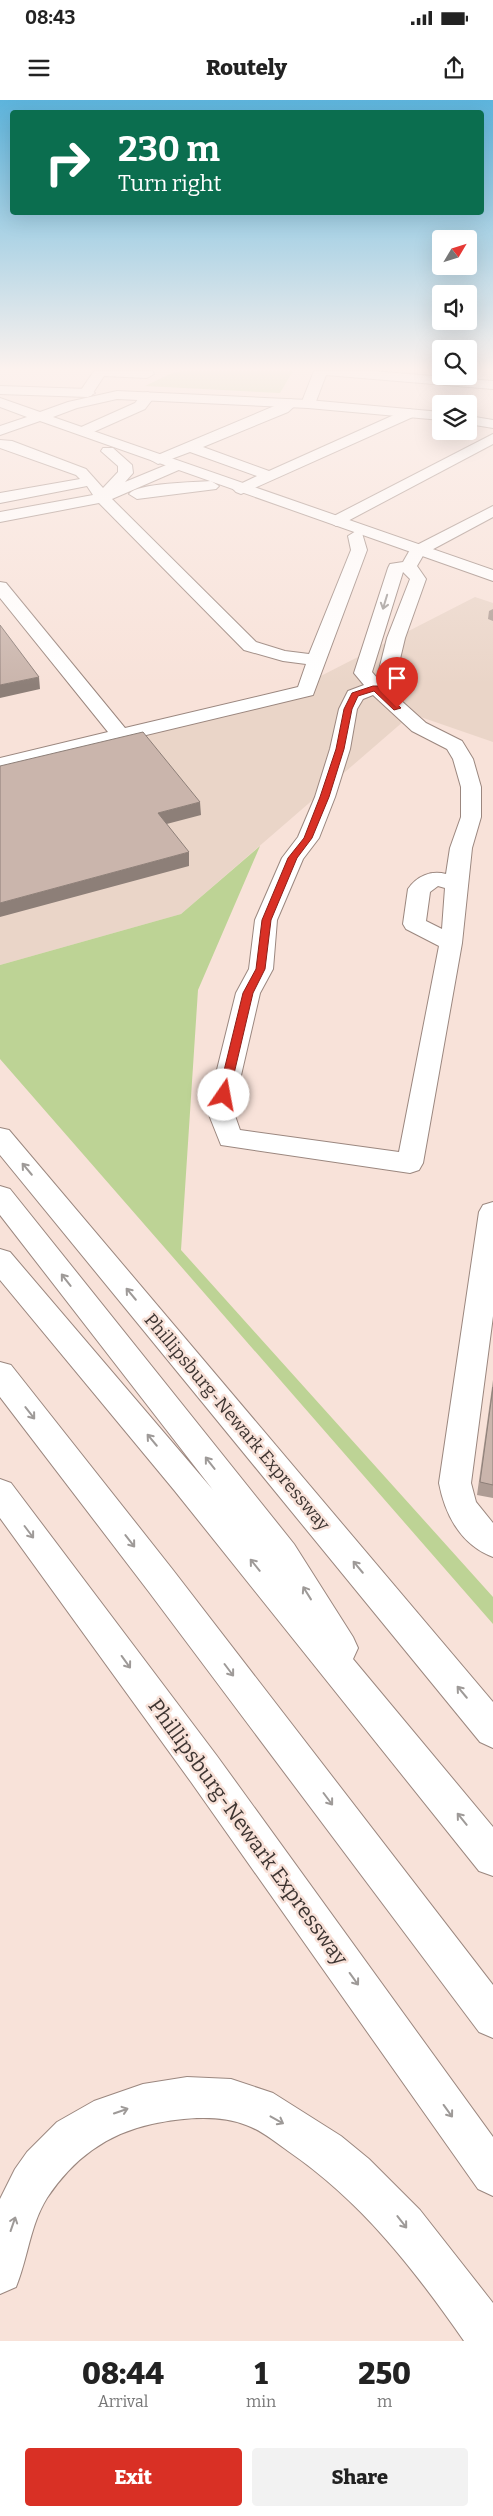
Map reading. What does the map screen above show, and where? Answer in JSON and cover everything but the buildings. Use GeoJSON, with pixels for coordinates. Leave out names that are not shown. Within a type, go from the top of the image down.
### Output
{"type":"FeatureCollection","features":[{"type":"Feature","properties":{"kind":"main road"},"geometry":{"type":"LineString","coordinates":[[85,476],[110,496],[250,646],[283,656],[316,660]]}},
{"type":"Feature","properties":{"kind":"main road"},"geometry":{"type":"LineString","coordinates":[[110,496],[124,476]]}},
{"type":"Feature","properties":{"kind":"main road"},"geometry":{"type":"LineString","coordinates":[[110,496],[149,476]]}},
{"type":"Feature","properties":{"kind":"main road"},"geometry":{"type":"LineString","coordinates":[[188,476],[211,486],[356,536],[413,558],[493,576]]}},
{"type":"Feature","properties":{"kind":"main road"},"geometry":{"type":"LineString","coordinates":[[198,476],[336,521],[413,558]]}},
{"type":"Feature","properties":{"kind":"main road"},"geometry":{"type":"LineString","coordinates":[[241,489],[270,476]]}},
{"type":"Feature","properties":{"kind":"main road"},"geometry":{"type":"LineString","coordinates":[[336,521],[422,476]]}},
{"type":"Feature","properties":{"kind":"main road"},"geometry":{"type":"LineString","coordinates":[[0,498],[91,481]]}},
{"type":"Feature","properties":{"kind":"main road"},"geometry":{"type":"LineString","coordinates":[[0,517],[110,496],[211,486]]}},
{"type":"Feature","properties":{"kind":"main road"},"geometry":{"type":"LineString","coordinates":[[413,558],[493,511]]}},
{"type":"Feature","properties":{"kind":"main road"},"geometry":{"type":"LineString","coordinates":[[0,764],[306,691],[316,660],[359,550],[356,536]]}},
{"type":"Feature","properties":{"kind":"main road"},"geometry":{"type":"LineString","coordinates":[[375,688],[419,727],[454,745],[463,759],[471,787],[471,817],[461,848],[451,943],[410,1163],[230,1138],[220,1110],[248,993],[261,969],[266,920],[293,858],[308,838],[325,797],[340,749],[348,709],[355,695],[375,688],[386,680],[396,638],[418,579],[413,558]]}},
{"type":"Feature","properties":{"kind":"main road"},"geometry":{"type":"LineString","coordinates":[[0,587],[121,736]]}},
{"type":"Feature","properties":{"kind":"main road"},"geometry":{"type":"LineString","coordinates":[[451,943],[414,924],[419,889],[435,878],[456,884]]}},
{"type":"Feature","properties":{"kind":"main road","name":"Phillipsburg-Newark Expressway"},"geometry":{"type":"LineString","coordinates":[[0,1137],[493,1730]]}},
{"type":"Feature","properties":{"kind":"main road"},"geometry":{"type":"LineString","coordinates":[[0,1196],[282,1554],[408,1752]]}},
{"type":"Feature","properties":{"kind":"main road"},"geometry":{"type":"LineString","coordinates":[[493,1212],[455,1483],[457,1497],[464,1514],[473,1526],[493,1542]]}},
{"type":"Feature","properties":{"kind":"main road"},"geometry":{"type":"LineString","coordinates":[[0,1260],[191,1487],[493,1857]]}},
{"type":"Feature","properties":{"kind":"main road"},"geometry":{"type":"LineString","coordinates":[[0,1374],[173,1597],[493,2018]]}},
{"type":"Feature","properties":{"kind":"main road","name":"Phillipsburg-Newark Expressway"},"geometry":{"type":"LineString","coordinates":[[0,1493],[204,1769],[493,2174]]}},
{"type":"Feature","properties":{"kind":"main road"},"geometry":{"type":"LineString","coordinates":[[0,2271],[12,2223],[28,2188],[46,2162],[67,2141],[90,2124],[118,2112],[149,2103],[178,2098],[210,2098],[245,2104],[277,2119],[316,2143],[353,2172],[392,2209],[492,2341]]}},
{"type":"Feature","properties":{"kind":"shaded area"},"geometry":{"type":"Polygon","coordinates":[[[475,597],[493,603],[493,742],[412,714],[181,914],[0,965],[0,768],[272,701],[475,597]]]}},
{"type":"Feature","properties":{"kind":"green space"},"geometry":{"type":"Polygon","coordinates":[[[260,846],[198,990],[181,1250],[493,1597],[493,1624],[0,1059],[0,965],[181,914],[260,846]]]}},
{"type":"Feature","properties":{"kind":"route"},"geometry":{"type":"LineString","coordinates":[[224,1095],[237,1032],[248,993],[261,969],[266,920],[293,858],[308,838],[316,814],[325,797],[346,727],[348,709],[355,695],[375,688],[397,708]]}}]}
